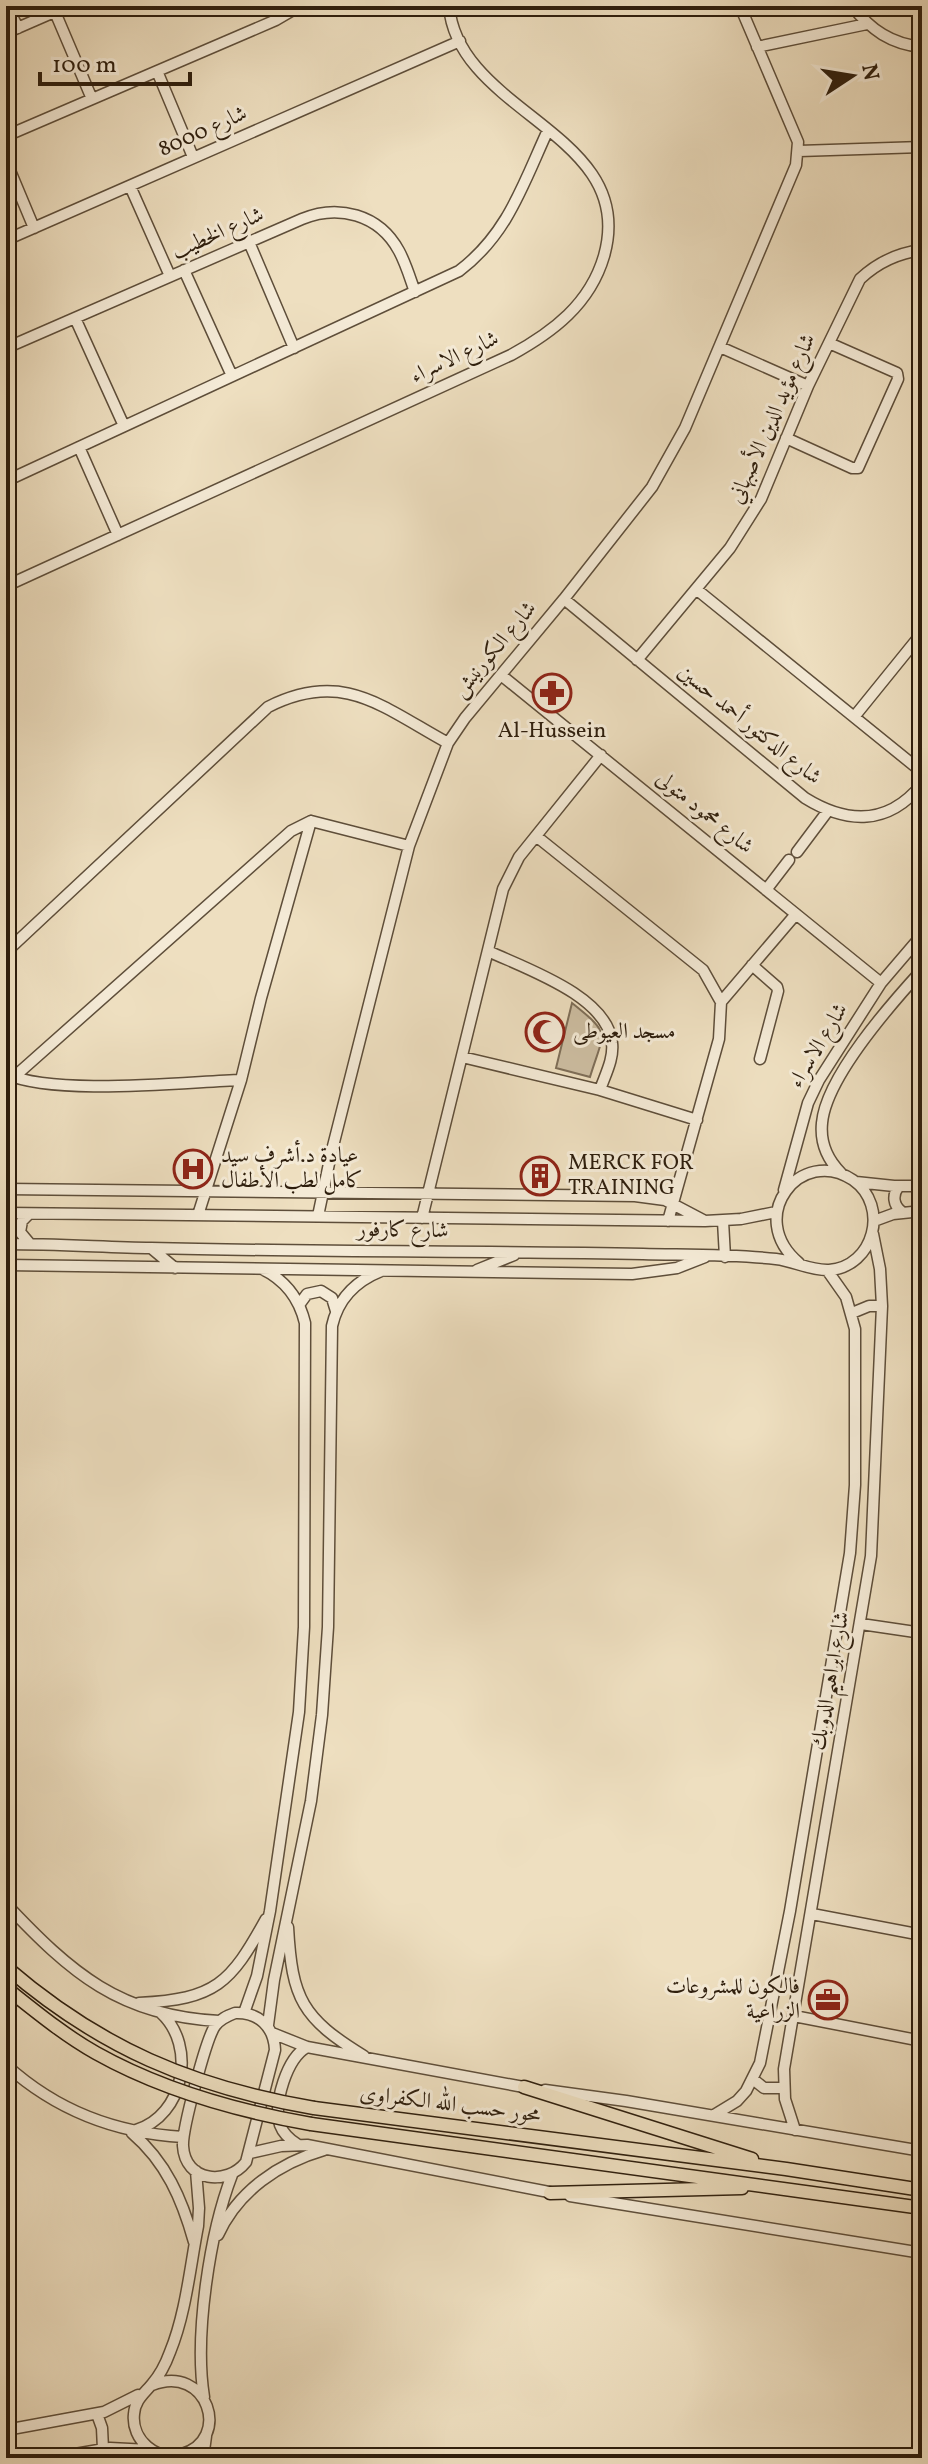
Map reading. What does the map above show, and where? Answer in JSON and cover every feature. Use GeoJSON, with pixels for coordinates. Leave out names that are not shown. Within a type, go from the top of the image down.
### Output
{"type":"FeatureCollection","features":[{"type":"Feature","properties":{"kind":"main road","name":"محور حسب الله الكفراوى"},"geometry":{"type":"LineString","coordinates":[[6,1967],[71,2018],[133,2054],[204,2082],[277,2102],[786,2169],[922,2190]]}},
{"type":"Feature","properties":{"kind":"main road","name":"محور حسب الله الكفراوى"},"geometry":{"type":"LineString","coordinates":[[6,1988],[95,2053],[128,2069],[224,2105],[311,2124],[922,2208]]}},
{"type":"Feature","properties":{"kind":"main road"},"geometry":{"type":"LineString","coordinates":[[524,2087],[786,2169]]}},
{"type":"Feature","properties":{"kind":"main road"},"geometry":{"type":"LineString","coordinates":[[550,2193],[782,2187]]}},
{"type":"Feature","properties":{"kind":"street"},"geometry":{"type":"LineString","coordinates":[[7,6],[18,28]]}},
{"type":"Feature","properties":{"kind":"street"},"geometry":{"type":"LineString","coordinates":[[6,33],[68,6]]}},
{"type":"Feature","properties":{"kind":"street"},"geometry":{"type":"LineString","coordinates":[[6,136],[276,20],[300,6]]}},
{"type":"Feature","properties":{"kind":"street","name":"شارع الاسراء"},"geometry":{"type":"LineString","coordinates":[[6,586],[511,355],[556,328],[575,309],[600,268],[608,242],[607,219],[599,187],[583,160],[569,145],[479,70],[460,41],[449,6]]}},
{"type":"Feature","properties":{"kind":"street"},"geometry":{"type":"LineString","coordinates":[[740,6],[798,142],[799,151],[922,147]]}},
{"type":"Feature","properties":{"kind":"street"},"geometry":{"type":"LineString","coordinates":[[852,6],[867,24],[885,37],[906,46],[922,47]]}},
{"type":"Feature","properties":{"kind":"street"},"geometry":{"type":"LineString","coordinates":[[55,12],[92,99]]}},
{"type":"Feature","properties":{"kind":"street"},"geometry":{"type":"LineString","coordinates":[[757,47],[867,24]]}},
{"type":"Feature","properties":{"kind":"street","name":"شارع 8000"},"geometry":{"type":"LineString","coordinates":[[6,240],[460,41]]}},
{"type":"Feature","properties":{"kind":"street"},"geometry":{"type":"LineString","coordinates":[[157,71],[193,157]]}},
{"type":"Feature","properties":{"kind":"street"},"geometry":{"type":"LineString","coordinates":[[6,481],[459,271],[492,241],[505,223],[548,130]]}},
{"type":"Feature","properties":{"kind":"street","name":"شارع الكورنيش"},"geometry":{"type":"LineString","coordinates":[[318,1216],[409,846],[448,743],[658,477],[685,428],[796,165],[799,151]]}},
{"type":"Feature","properties":{"kind":"street"},"geometry":{"type":"LineString","coordinates":[[6,161],[34,228]]}},
{"type":"Feature","properties":{"kind":"street"},"geometry":{"type":"LineString","coordinates":[[130,186],[170,276]]}},
{"type":"Feature","properties":{"kind":"street","name":"شارع الخطيب"},"geometry":{"type":"LineString","coordinates":[[6,348],[315,214],[331,211],[356,215],[378,226],[399,252],[415,292]]}},
{"type":"Feature","properties":{"kind":"street"},"geometry":{"type":"LineString","coordinates":[[249,242],[294,348]]}},
{"type":"Feature","properties":{"kind":"street","name":"شارع مؤيد الدين الأصبهاني"},"geometry":{"type":"LineString","coordinates":[[637,660],[730,548],[754,511],[808,386],[860,279],[896,255],[922,250]]}},
{"type":"Feature","properties":{"kind":"street"},"geometry":{"type":"LineString","coordinates":[[184,270],[232,376]]}},
{"type":"Feature","properties":{"kind":"street"},"geometry":{"type":"LineString","coordinates":[[75,318],[124,426]]}},
{"type":"Feature","properties":{"kind":"street"},"geometry":{"type":"LineString","coordinates":[[786,438],[858,468],[898,379],[897,373],[829,343]]}},
{"type":"Feature","properties":{"kind":"street"},"geometry":{"type":"LineString","coordinates":[[720,347],[808,386]]}},
{"type":"Feature","properties":{"kind":"street"},"geometry":{"type":"LineString","coordinates":[[79,447],[118,535]]}},
{"type":"Feature","properties":{"kind":"street"},"geometry":{"type":"LineString","coordinates":[[696,589],[922,772]]}},
{"type":"Feature","properties":{"kind":"street","name":"شارع الدكتور أحمد حسين"},"geometry":{"type":"LineString","coordinates":[[564,599],[805,798],[827,812],[849,817],[873,816],[894,808],[913,795],[922,784]]}},
{"type":"Feature","properties":{"kind":"street"},"geometry":{"type":"LineString","coordinates":[[854,717],[922,633]]}},
{"type":"Feature","properties":{"kind":"street","name":"شارع محمود متولى"},"geometry":{"type":"LineString","coordinates":[[501,675],[881,983]]}},
{"type":"Feature","properties":{"kind":"street"},"geometry":{"type":"LineString","coordinates":[[6,952],[268,707],[292,695],[319,689],[347,692],[448,743]]}},
{"type":"Feature","properties":{"kind":"street"},"geometry":{"type":"LineString","coordinates":[[422,1218],[503,889],[519,857],[601,755]]}},
{"type":"Feature","properties":{"kind":"street"},"geometry":{"type":"LineString","coordinates":[[766,890],[827,812]]}},
{"type":"Feature","properties":{"kind":"street"},"geometry":{"type":"LineString","coordinates":[[198,1215],[241,1080],[311,821]]}},
{"type":"Feature","properties":{"kind":"street"},"geometry":{"type":"LineString","coordinates":[[10,1076],[291,831],[311,821],[409,846]]}},
{"type":"Feature","properties":{"kind":"street"},"geometry":{"type":"LineString","coordinates":[[536,836],[703,970],[721,1002],[719,1039],[668,1221]]}},
{"type":"Feature","properties":{"kind":"street"},"geometry":{"type":"LineString","coordinates":[[721,1002],[796,914]]}},
{"type":"Feature","properties":{"kind":"street","name":"شارع الاسراء"},"geometry":{"type":"LineString","coordinates":[[783,1194],[808,1103],[826,1069],[881,983],[922,935]]}},
{"type":"Feature","properties":{"kind":"street"},"geometry":{"type":"LineString","coordinates":[[488,951],[563,985],[601,1017],[612,1041],[612,1054],[600,1090]]}},
{"type":"Feature","properties":{"kind":"street"},"geometry":{"type":"LineString","coordinates":[[752,965],[778,991],[760,1059]]}},
{"type":"Feature","properties":{"kind":"street","name":"شارع الاسراء"},"geometry":{"type":"LineString","coordinates":[[843,1175],[831,1162],[824,1146],[821,1130],[823,1114],[859,1047],[886,1010],[922,970]]}},
{"type":"Feature","properties":{"kind":"street"},"geometry":{"type":"LineString","coordinates":[[462,1057],[600,1090],[697,1120]]}},
{"type":"Feature","properties":{"kind":"street"},"geometry":{"type":"LineString","coordinates":[[10,1076],[42,1083],[92,1085],[241,1080]]}},
{"type":"Feature","properties":{"kind":"street"},"geometry":{"type":"LineString","coordinates":[[855,1181],[869,1199],[874,1221],[873,1233],[861,1255],[851,1263],[827,1270],[812,1269],[799,1263],[788,1254],[776,1227],[776,1212],[783,1194],[792,1184],[816,1172],[830,1171],[855,1181],[922,1186]]}},
{"type":"Feature","properties":{"kind":"street"},"geometry":{"type":"LineString","coordinates":[[899,1186],[894,1193],[894,1202],[902,1212]]}},
{"type":"Feature","properties":{"kind":"street"},"geometry":{"type":"LineString","coordinates":[[6,1189],[635,1196],[673,1203],[705,1221]]}},
{"type":"Feature","properties":{"kind":"street"},"geometry":{"type":"LineString","coordinates":[[874,1221],[902,1212],[922,1211]]}},
{"type":"Feature","properties":{"kind":"street","name":"شارع كارفور"},"geometry":{"type":"LineString","coordinates":[[6,1213],[723,1221],[776,1212]]}},
{"type":"Feature","properties":{"kind":"street"},"geometry":{"type":"LineString","coordinates":[[29,1214],[22,1221],[20,1232],[30,1244]]}},
{"type":"Feature","properties":{"kind":"street"},"geometry":{"type":"LineString","coordinates":[[723,1221],[725,1257]]}},
{"type":"Feature","properties":{"kind":"street","name":"شارع ابراهيم الدوبك"},"geometry":{"type":"LineString","coordinates":[[795,2130],[787,2110],[784,2088],[861,1624],[874,1521],[882,1306],[880,1269],[873,1233]]}},
{"type":"Feature","properties":{"kind":"street","name":"شارع كارفور"},"geometry":{"type":"LineString","coordinates":[[6,1244],[521,1252],[776,1259],[799,1263]]}},
{"type":"Feature","properties":{"kind":"street"},"geometry":{"type":"LineString","coordinates":[[151,1248],[175,1268]]}},
{"type":"Feature","properties":{"kind":"street"},"geometry":{"type":"LineString","coordinates":[[471,1272],[521,1252]]}},
{"type":"Feature","properties":{"kind":"street"},"geometry":{"type":"LineString","coordinates":[[6,1265],[647,1273],[677,1268],[706,1257]]}},
{"type":"Feature","properties":{"kind":"street"},"geometry":{"type":"LineString","coordinates":[[244,2013],[257,1976],[270,1911],[294,1755],[303,1669],[306,1333],[299,1305],[287,1287],[262,1269]]}},
{"type":"Feature","properties":{"kind":"street","name":"شارع ابراهيم الدوبك"},"geometry":{"type":"LineString","coordinates":[[754,2080],[790,1911],[850,1553],[855,1485],[855,1345],[852,1313],[842,1290],[827,1270]]}},
{"type":"Feature","properties":{"kind":"street"},"geometry":{"type":"LineString","coordinates":[[203,2458],[209,2420],[200,2348],[212,2247],[232,2175],[246,2162],[250,2153],[275,2050],[270,2029],[271,1995],[311,1801],[326,1671],[331,1334],[336,1311],[350,1290],[381,1271]]}},
{"type":"Feature","properties":{"kind":"street"},"geometry":{"type":"LineString","coordinates":[[299,1305],[307,1294],[321,1291],[332,1298],[336,1311]]}},
{"type":"Feature","properties":{"kind":"street"},"geometry":{"type":"LineString","coordinates":[[852,1313],[882,1306]]}},
{"type":"Feature","properties":{"kind":"street"},"geometry":{"type":"LineString","coordinates":[[861,1624],[922,1633]]}},
{"type":"Feature","properties":{"kind":"street"},"geometry":{"type":"LineString","coordinates":[[6,1904],[68,1966],[105,1991],[161,2013],[219,2021]]}},
{"type":"Feature","properties":{"kind":"street"},"geometry":{"type":"LineString","coordinates":[[132,2004],[185,2000],[215,1987],[239,1965],[270,1911]]}},
{"type":"Feature","properties":{"kind":"street"},"geometry":{"type":"LineString","coordinates":[[288,1914],[293,1978],[304,2006],[324,2030],[369,2059]]}},
{"type":"Feature","properties":{"kind":"street"},"geometry":{"type":"LineString","coordinates":[[812,1914],[920,1934],[922,1915]]}},
{"type":"Feature","properties":{"kind":"street"},"geometry":{"type":"LineString","coordinates":[[130,2131],[150,2125],[165,2112],[174,2094],[182,2062],[178,2035],[161,2013]]}},
{"type":"Feature","properties":{"kind":"street"},"geometry":{"type":"LineString","coordinates":[[159,2455],[143,2443],[134,2423],[137,2401],[164,2366],[176,2335],[199,2208],[196,2171],[185,2156],[183,2137],[210,2036],[219,2021],[235,2013],[253,2015],[270,2029],[307,2047],[524,2087],[714,2115],[922,2151]]}},
{"type":"Feature","properties":{"kind":"street"},"geometry":{"type":"LineString","coordinates":[[794,2016],[922,2041]]}},
{"type":"Feature","properties":{"kind":"street"},"geometry":{"type":"LineString","coordinates":[[297,2144],[283,2132],[278,2114],[288,2068],[295,2056],[307,2047]]}},
{"type":"Feature","properties":{"kind":"street"},"geometry":{"type":"LineString","coordinates":[[6,2065],[52,2100],[103,2124],[130,2131],[183,2137]]}},
{"type":"Feature","properties":{"kind":"street"},"geometry":{"type":"LineString","coordinates":[[714,2115],[737,2101],[754,2080],[764,2088],[784,2088]]}},
{"type":"Feature","properties":{"kind":"street"},"geometry":{"type":"LineString","coordinates":[[130,2131],[144,2143],[167,2173],[183,2206],[194,2244]]}},
{"type":"Feature","properties":{"kind":"street"},"geometry":{"type":"LineString","coordinates":[[250,2153],[297,2144],[550,2193],[922,2253]]}},
{"type":"Feature","properties":{"kind":"street"},"geometry":{"type":"LineString","coordinates":[[212,2247],[234,2208],[266,2176],[286,2164],[328,2149]]}},
{"type":"Feature","properties":{"kind":"street"},"geometry":{"type":"LineString","coordinates":[[196,2171],[214,2178],[232,2175]]}},
{"type":"Feature","properties":{"kind":"street"},"geometry":{"type":"LineString","coordinates":[[6,2430],[97,2414],[118,2407],[148,2388],[175,2380],[186,2383],[204,2398]]}},
{"type":"Feature","properties":{"kind":"street"},"geometry":{"type":"LineString","coordinates":[[97,2414],[103,2449]]}},
{"type":"Feature","properties":{"kind":"street"},"geometry":{"type":"LineString","coordinates":[[52,2458],[124,2447],[159,2455],[184,2454],[202,2441],[207,2431]]}},
{"type":"Feature","properties":{"kind":"shaded area"},"geometry":{"type":"Polygon","coordinates":[[[572,1003],[594,1022],[601,1035],[590,1077],[556,1068],[572,1003]]]}},
{"type":"Feature","properties":{"kind":"place","name":"Al-Hussein"},"geometry":{"type":"Point","coordinates":[552,693]}},
{"type":"Feature","properties":{"kind":"place","name":"مسجد العيوطى"},"geometry":{"type":"Point","coordinates":[545,1032]}},
{"type":"Feature","properties":{"kind":"place","name":"عيادة د.أشرف سيد كامل لطب الأطفال"},"geometry":{"type":"Point","coordinates":[193,1169]}},
{"type":"Feature","properties":{"kind":"place","name":"MERCK FOR TRAINING"},"geometry":{"type":"Point","coordinates":[540,1176]}},
{"type":"Feature","properties":{"kind":"place","name":"فالكون للمشروعات الزراعية"},"geometry":{"type":"Point","coordinates":[828,2000]}}]}
